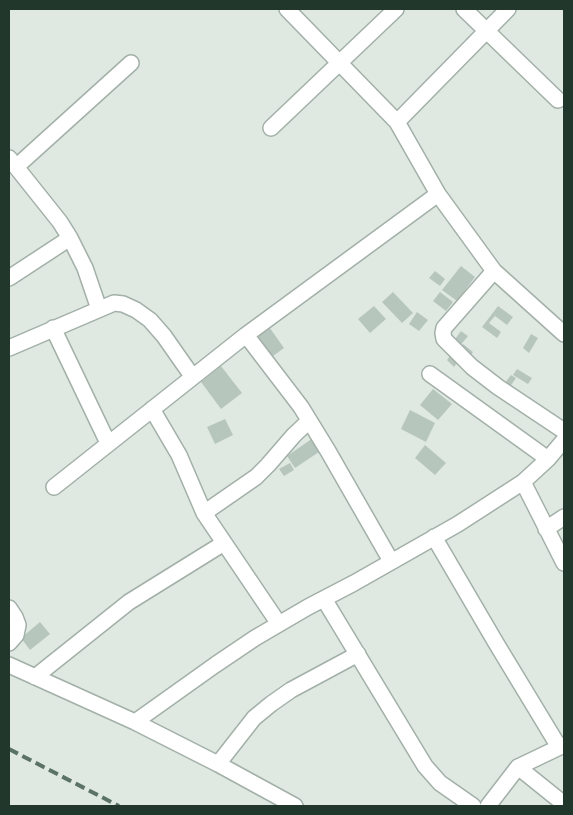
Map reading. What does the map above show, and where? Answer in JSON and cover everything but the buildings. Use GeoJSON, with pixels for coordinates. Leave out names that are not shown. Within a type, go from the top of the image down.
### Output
{"type":"FeatureCollection","features":[{"type":"Feature","properties":{"kind":"street"},"geometry":{"type":"LineString","coordinates":[[287,9],[397,122],[438,194],[494,270],[564,334]]}},
{"type":"Feature","properties":{"kind":"street"},"geometry":{"type":"LineString","coordinates":[[271,128],[396,9]]}},
{"type":"Feature","properties":{"kind":"street"},"geometry":{"type":"LineString","coordinates":[[464,9],[558,100]]}},
{"type":"Feature","properties":{"kind":"street"},"geometry":{"type":"LineString","coordinates":[[397,122],[508,9]]}},
{"type":"Feature","properties":{"kind":"street"},"geometry":{"type":"LineString","coordinates":[[99,309],[85,268],[70,238],[60,222],[13,162],[131,63]]}},
{"type":"Feature","properties":{"kind":"street"},"geometry":{"type":"LineString","coordinates":[[54,487],[192,376],[438,194]]}},
{"type":"Feature","properties":{"kind":"street"},"geometry":{"type":"LineString","coordinates":[[9,278],[70,238]]}},
{"type":"Feature","properties":{"kind":"street"},"geometry":{"type":"LineString","coordinates":[[494,270],[444,328],[444,339],[472,367],[498,387],[564,431]]}},
{"type":"Feature","properties":{"kind":"street"},"geometry":{"type":"LineString","coordinates":[[9,348],[114,303],[123,304],[150,320],[164,336],[192,376]]}},
{"type":"Feature","properties":{"kind":"street"},"geometry":{"type":"LineString","coordinates":[[53,328],[108,443]]}},
{"type":"Feature","properties":{"kind":"street"},"geometry":{"type":"LineString","coordinates":[[246,335],[309,421],[391,561]]}},
{"type":"Feature","properties":{"kind":"street"},"geometry":{"type":"LineString","coordinates":[[430,374],[548,459]]}},
{"type":"Feature","properties":{"kind":"street"},"geometry":{"type":"LineString","coordinates":[[152,409],[179,455],[204,513],[279,624]]}},
{"type":"Feature","properties":{"kind":"street"},"geometry":{"type":"LineString","coordinates":[[204,513],[256,476],[309,421]]}},
{"type":"Feature","properties":{"kind":"street"},"geometry":{"type":"LineString","coordinates":[[135,722],[215,665],[279,624],[458,524],[523,482],[548,459],[564,440]]}},
{"type":"Feature","properties":{"kind":"street"},"geometry":{"type":"LineString","coordinates":[[523,482],[564,563]]}},
{"type":"Feature","properties":{"kind":"street"},"geometry":{"type":"LineString","coordinates":[[546,529],[564,517]]}},
{"type":"Feature","properties":{"kind":"street"},"geometry":{"type":"LineString","coordinates":[[434,536],[496,643],[562,746],[518,767],[488,806]]}},
{"type":"Feature","properties":{"kind":"street"},"geometry":{"type":"LineString","coordinates":[[35,677],[129,602],[224,543]]}},
{"type":"Feature","properties":{"kind":"street"},"geometry":{"type":"LineString","coordinates":[[324,599],[425,766],[440,783],[473,806]]}},
{"type":"Feature","properties":{"kind":"street"},"geometry":{"type":"LineString","coordinates":[[9,608],[18,625],[16,634],[9,643]]}},
{"type":"Feature","properties":{"kind":"street"},"geometry":{"type":"LineString","coordinates":[[218,764],[254,718],[271,704],[291,690],[358,654]]}},
{"type":"Feature","properties":{"kind":"street"},"geometry":{"type":"LineString","coordinates":[[9,665],[135,722],[295,806]]}},
{"type":"Feature","properties":{"kind":"street"},"geometry":{"type":"LineString","coordinates":[[518,767],[564,804]]}},
{"type":"Feature","properties":{"kind":"railway"},"geometry":{"type":"LineString","coordinates":[[9,749],[119,806]]}}]}
